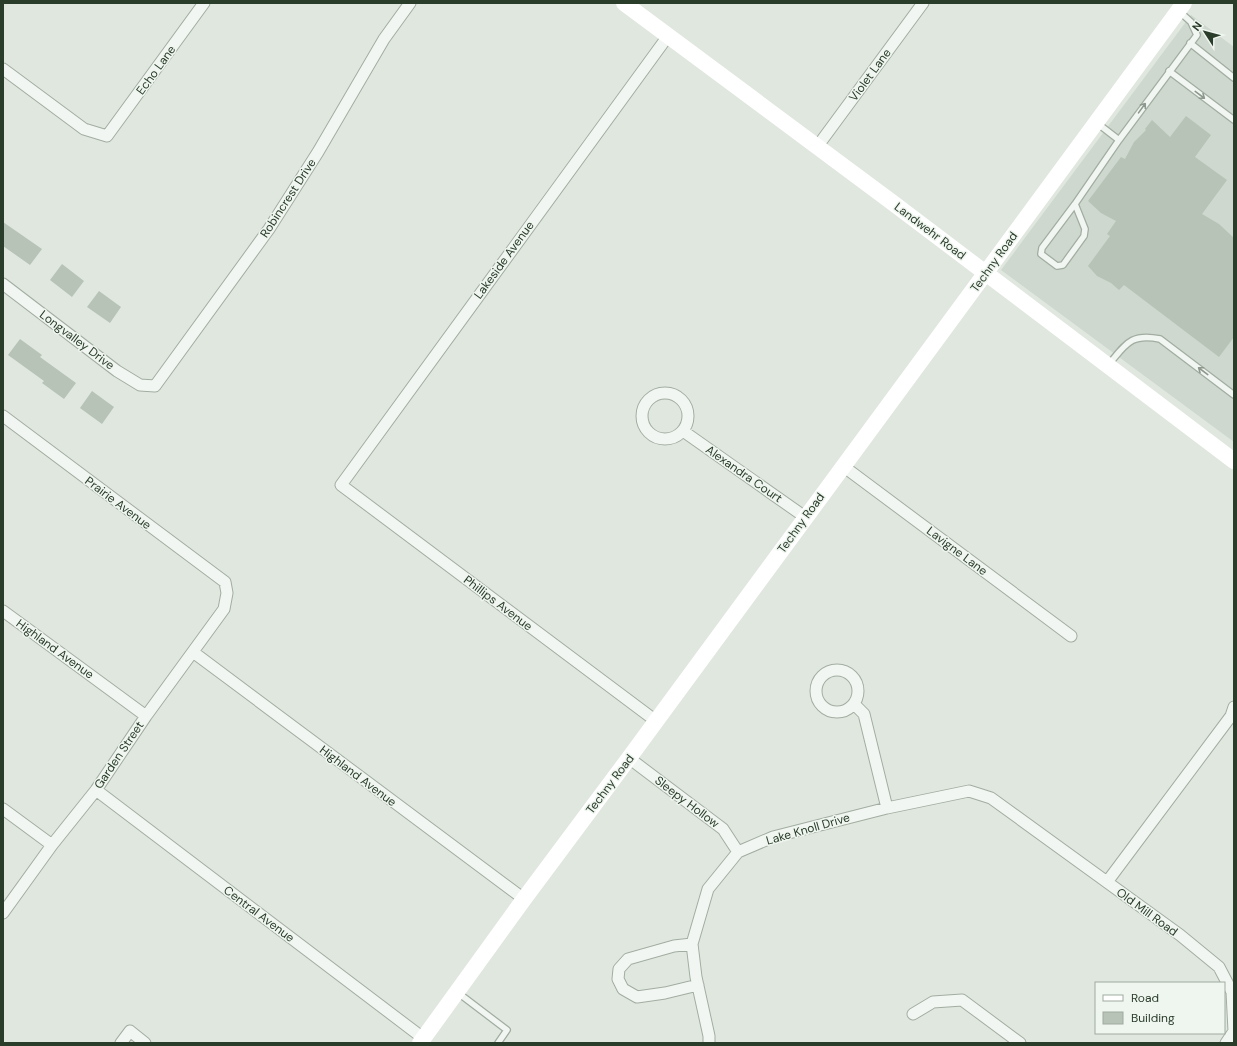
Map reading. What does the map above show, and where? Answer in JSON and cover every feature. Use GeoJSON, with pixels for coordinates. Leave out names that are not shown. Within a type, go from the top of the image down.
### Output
{"type":"FeatureCollection","features":[{"type":"Feature","properties":{"kind":"main road","name":"Landwehr Road"},"geometry":{"type":"LineString","coordinates":[[624,3],[986,273],[1234,461]]}},
{"type":"Feature","properties":{"kind":"main road","name":"Techny Road"},"geometry":{"type":"LineString","coordinates":[[424,1042],[457,992],[524,899],[1181,7]]}},
{"type":"Feature","properties":{"kind":"street","name":"Echo Lane"},"geometry":{"type":"LineString","coordinates":[[3,69],[84,129],[107,136],[204,3]]}},
{"type":"Feature","properties":{"kind":"street","name":"Robincrest Drive"},"geometry":{"type":"LineString","coordinates":[[155,386],[269,229],[318,152],[384,39],[410,3]]}},
{"type":"Feature","properties":{"kind":"street","name":"Violet Lane"},"geometry":{"type":"LineString","coordinates":[[817,147],[922,3]]}},
{"type":"Feature","properties":{"kind":"street","name":"Lakeside Avenue"},"geometry":{"type":"LineString","coordinates":[[341,486],[668,36]]}},
{"type":"Feature","properties":{"kind":"street","name":"Longvalley Drive"},"geometry":{"type":"LineString","coordinates":[[3,284],[117,371],[140,386],[155,386]]}},
{"type":"Feature","properties":{"kind":"street"},"geometry":{"type":"LineString","coordinates":[[660,393],[671,394],[681,399],[687,409],[688,414],[686,426],[683,431],[679,435],[668,439],[656,438],[647,431],[642,420],[643,408],[650,399],[660,393]]}},
{"type":"Feature","properties":{"kind":"street","name":"Prairie Avenue"},"geometry":{"type":"LineString","coordinates":[[3,416],[225,582],[227,594]]}},
{"type":"Feature","properties":{"kind":"street","name":"Alexandra Court"},"geometry":{"type":"LineString","coordinates":[[683,431],[805,517]]}},
{"type":"Feature","properties":{"kind":"street","name":"Lavigne Lane"},"geometry":{"type":"LineString","coordinates":[[843,466],[1071,636]]}},
{"type":"Feature","properties":{"kind":"street","name":"Phillips Avenue"},"geometry":{"type":"LineString","coordinates":[[341,486],[656,721]]}},
{"type":"Feature","properties":{"kind":"street","name":"Garden Street"},"geometry":{"type":"LineString","coordinates":[[3,913],[52,845],[96,790],[146,716],[224,609],[227,594]]}},
{"type":"Feature","properties":{"kind":"street","name":"Highland Avenue"},"geometry":{"type":"LineString","coordinates":[[3,611],[146,716]]}},
{"type":"Feature","properties":{"kind":"street","name":"Highland Avenue"},"geometry":{"type":"LineString","coordinates":[[193,652],[524,899]]}},
{"type":"Feature","properties":{"kind":"street"},"geometry":{"type":"LineString","coordinates":[[854,704],[864,714],[887,808]]}},
{"type":"Feature","properties":{"kind":"street","name":"Old Mill Road"},"geometry":{"type":"LineString","coordinates":[[1226,1043],[1234,1031],[1232,992],[1220,967],[1180,935],[1107,882],[1231,716],[1234,707]]}},
{"type":"Feature","properties":{"kind":"street","name":"Sleepy Hollow"},"geometry":{"type":"LineString","coordinates":[[629,758],[723,829],[738,852]]}},
{"type":"Feature","properties":{"kind":"street","name":"Central Avenue"},"geometry":{"type":"LineString","coordinates":[[96,790],[424,1042]]}},
{"type":"Feature","properties":{"kind":"street","name":"Lake Knoll Drive"},"geometry":{"type":"LineString","coordinates":[[709,1043],[692,944],[708,889],[738,852],[773,837],[887,808],[969,791],[991,798],[1107,882]]}},
{"type":"Feature","properties":{"kind":"street"},"geometry":{"type":"LineString","coordinates":[[3,810],[52,845]]}},
{"type":"Feature","properties":{"kind":"street"},"geometry":{"type":"LineString","coordinates":[[692,944],[674,946],[628,959],[620,969],[618,979],[623,989],[637,997],[698,985]]}},
{"type":"Feature","properties":{"kind":"street"},"geometry":{"type":"LineString","coordinates":[[913,1014],[933,1002],[962,1000],[1020,1043]]}},
{"type":"Feature","properties":{"kind":"street"},"geometry":{"type":"LineString","coordinates":[[121,1043],[130,1031],[145,1043]]}},
{"type":"Feature","properties":{"kind":"lane"},"geometry":{"type":"LineString","coordinates":[[1075,204],[1084,229],[1084,236],[1063,265],[1057,266],[1041,254],[1042,248],[1196,35],[1191,22],[1181,7]]}},
{"type":"Feature","properties":{"kind":"lane"},"geometry":{"type":"LineString","coordinates":[[1190,43],[1234,78]]}},
{"type":"Feature","properties":{"kind":"lane"},"geometry":{"type":"LineString","coordinates":[[1169,71],[1234,120]]}},
{"type":"Feature","properties":{"kind":"lane"},"geometry":{"type":"LineString","coordinates":[[1097,123],[1119,140]]}},
{"type":"Feature","properties":{"kind":"lane"},"geometry":{"type":"LineString","coordinates":[[1108,365],[1131,341],[1148,336],[1160,339],[1234,395]]}},
{"type":"Feature","properties":{"kind":"lane"},"geometry":{"type":"LineString","coordinates":[[457,992],[507,1030],[498,1043]]}},
{"type":"Feature","properties":{"kind":"shaded area"},"geometry":{"type":"Polygon","coordinates":[[[1191,15],[1234,47],[1234,442],[1001,270],[1191,15]]]}},
{"type":"Feature","properties":{"kind":"building"},"geometry":{"type":"Polygon","coordinates":[[[1186,116],[1211,135],[1195,157],[1227,180],[1202,214],[1219,224],[1234,238],[1234,337],[1219,357],[1124,285],[1119,290],[1111,283],[1097,276],[1088,266],[1110,236],[1107,234],[1116,221],[1101,213],[1088,201],[1121,157],[1125,159],[1134,142],[1146,130],[1145,129],[1152,120],[1170,137],[1186,116]]]}},
{"type":"Feature","properties":{"kind":"building"},"geometry":{"type":"Polygon","coordinates":[[[3,222],[42,249],[30,265],[3,246],[3,222]]]}},
{"type":"Feature","properties":{"kind":"building"},"geometry":{"type":"Polygon","coordinates":[[[62,264],[84,281],[72,297],[50,280],[62,264]]]}},
{"type":"Feature","properties":{"kind":"building"},"geometry":{"type":"Polygon","coordinates":[[[99,291],[121,307],[110,323],[87,307],[99,291]]]}},
{"type":"Feature","properties":{"kind":"building"},"geometry":{"type":"Polygon","coordinates":[[[20,339],[42,355],[40,357],[76,383],[64,399],[42,383],[44,381],[8,355],[20,339]]]}},
{"type":"Feature","properties":{"kind":"building"},"geometry":{"type":"Polygon","coordinates":[[[92,391],[114,407],[102,424],[80,408],[92,391]]]}}]}
